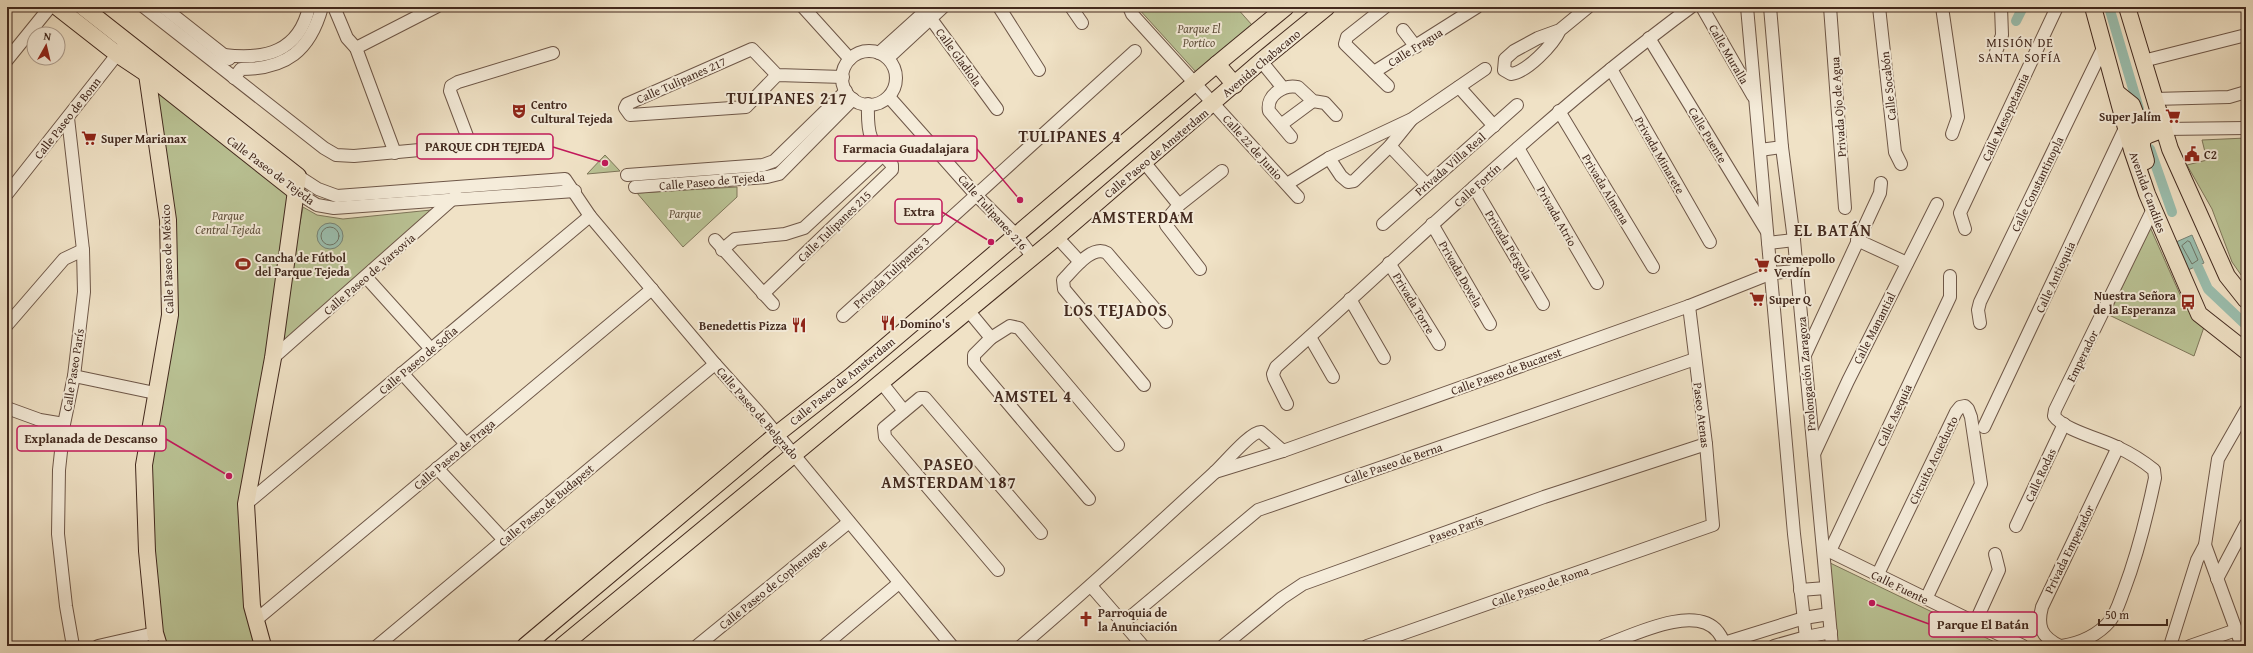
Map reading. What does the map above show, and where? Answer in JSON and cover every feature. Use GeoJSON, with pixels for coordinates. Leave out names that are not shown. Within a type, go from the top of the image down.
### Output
{"type":"FeatureCollection","features":[{"type":"Feature","properties":{"kind":"main road","name":"Calle Paseo de Tejeda"},"geometry":{"type":"LineString","coordinates":[[57,7],[117,54],[151,69],[298,176]]}},
{"type":"Feature","properties":{"kind":"main road"},"geometry":{"type":"LineString","coordinates":[[1194,84],[1286,7]]}},
{"type":"Feature","properties":{"kind":"main road","name":"Avenida Chabacano"},"geometry":{"type":"LineString","coordinates":[[1213,103],[1261,61],[1328,7]]}},
{"type":"Feature","properties":{"kind":"main road","name":"Avenida Candiles"},"geometry":{"type":"LineString","coordinates":[[2093,7],[2144,186],[2199,314],[2246,351]]}},
{"type":"Feature","properties":{"kind":"main road"},"geometry":{"type":"LineString","coordinates":[[2130,8],[2143,62],[2164,129],[2227,276],[2246,300]]}},
{"type":"Feature","properties":{"kind":"main road","name":"Calle Paseo de Tejeda"},"geometry":{"type":"LineString","coordinates":[[86,9],[128,42],[151,69],[296,192]]}},
{"type":"Feature","properties":{"kind":"main road"},"geometry":{"type":"LineString","coordinates":[[77,24],[86,9]]}},
{"type":"Feature","properties":{"kind":"main road"},"geometry":{"type":"LineString","coordinates":[[1217,64],[1235,84]]}},
{"type":"Feature","properties":{"kind":"main road","name":"Calle Paseo de México"},"geometry":{"type":"LineString","coordinates":[[151,69],[168,228],[170,315],[155,393],[144,465],[147,551],[157,640]]}},
{"type":"Feature","properties":{"kind":"main road","name":"Calle Paseo de Amsterdam"},"geometry":{"type":"LineString","coordinates":[[525,646],[777,434],[851,376],[1194,84]]}},
{"type":"Feature","properties":{"kind":"main road"},"geometry":{"type":"LineString","coordinates":[[2117,93],[2132,105],[2141,129],[2164,129]]}},
{"type":"Feature","properties":{"kind":"main road","name":"Calle Paseo de Amsterdam"},"geometry":{"type":"LineString","coordinates":[[562,646],[967,309],[1056,237],[1213,103]]}},
{"type":"Feature","properties":{"kind":"main road"},"geometry":{"type":"LineString","coordinates":[[2144,186],[2149,171],[2142,147],[2142,140],[2148,135],[2164,129]]}},
{"type":"Feature","properties":{"kind":"main road"},"geometry":{"type":"LineString","coordinates":[[263,646],[251,592],[246,504],[273,358],[298,176]]}},
{"type":"Feature","properties":{"kind":"street"},"geometry":{"type":"LineString","coordinates":[[7,60],[50,7]]}},
{"type":"Feature","properties":{"kind":"street"},"geometry":{"type":"LineString","coordinates":[[144,7],[220,59],[324,148],[336,155],[354,156],[463,146],[466,142],[467,136],[450,91],[451,86],[458,82],[553,53]]}},
{"type":"Feature","properties":{"kind":"street"},"geometry":{"type":"LineString","coordinates":[[163,7],[220,59],[266,55],[286,46],[306,21],[309,7]]}},
{"type":"Feature","properties":{"kind":"street"},"geometry":{"type":"LineString","coordinates":[[238,73],[271,67],[294,56],[310,39],[322,7]]}},
{"type":"Feature","properties":{"kind":"street"},"geometry":{"type":"LineString","coordinates":[[334,7],[347,38],[356,48],[394,153]]}},
{"type":"Feature","properties":{"kind":"street"},"geometry":{"type":"LineString","coordinates":[[803,7],[850,59]]}},
{"type":"Feature","properties":{"kind":"street"},"geometry":{"type":"LineString","coordinates":[[883,56],[927,11],[943,7]]}},
{"type":"Feature","properties":{"kind":"street"},"geometry":{"type":"LineString","coordinates":[[999,7],[1039,70]]}},
{"type":"Feature","properties":{"kind":"street"},"geometry":{"type":"LineString","coordinates":[[1071,7],[1082,23]]}},
{"type":"Feature","properties":{"kind":"street","name":"Calle 22 de Junio"},"geometry":{"type":"LineString","coordinates":[[1129,7],[1132,14],[1194,84],[1298,197]]}},
{"type":"Feature","properties":{"kind":"street","name":"Calle Fragua"},"geometry":{"type":"LineString","coordinates":[[1374,72],[1416,47],[1477,7]]}},
{"type":"Feature","properties":{"kind":"street"},"geometry":{"type":"LineString","coordinates":[[1560,30],[1555,40],[1541,55],[1519,71],[1511,74],[1504,70],[1505,59],[1514,51],[1560,30],[1588,7]]}},
{"type":"Feature","properties":{"kind":"street","name":"Calle Fortín"},"geometry":{"type":"LineString","coordinates":[[1287,404],[1273,374],[1276,367],[1389,262],[1560,111],[1649,38],[1691,7]]}},
{"type":"Feature","properties":{"kind":"street","name":"Calle Muralla"},"geometry":{"type":"LineString","coordinates":[[1702,7],[1756,100]]}},
{"type":"Feature","properties":{"kind":"street","name":"Prolongación Zaragoza"},"geometry":{"type":"LineString","coordinates":[[1747,7],[1800,590],[1806,641]]}},
{"type":"Feature","properties":{"kind":"street","name":"Prolongación Zaragoza"},"geometry":{"type":"LineString","coordinates":[[1770,7],[1782,147],[1794,240],[1814,454],[1826,549],[1826,588],[1832,646]]}},
{"type":"Feature","properties":{"kind":"street","name":"Privada Ojo de Agua"},"geometry":{"type":"LineString","coordinates":[[1830,7],[1845,208]]}},
{"type":"Feature","properties":{"kind":"street","name":"Calle Socabón"},"geometry":{"type":"LineString","coordinates":[[1880,7],[1895,152],[1901,164]]}},
{"type":"Feature","properties":{"kind":"street"},"geometry":{"type":"LineString","coordinates":[[1942,7],[1958,117],[1952,134]]}},
{"type":"Feature","properties":{"kind":"street"},"geometry":{"type":"LineString","coordinates":[[1996,52],[2002,35],[2001,7]]}},
{"type":"Feature","properties":{"kind":"street","name":"Calle Mesopotamia"},"geometry":{"type":"LineString","coordinates":[[1965,229],[1960,213],[2057,7]]}},
{"type":"Feature","properties":{"kind":"street"},"geometry":{"type":"LineString","coordinates":[[1382,8],[1346,37],[1345,42],[1346,46],[1388,86]]}},
{"type":"Feature","properties":{"kind":"street"},"geometry":{"type":"LineString","coordinates":[[356,48],[428,9]]}},
{"type":"Feature","properties":{"kind":"street","name":"Calle Gladiola"},"geometry":{"type":"LineString","coordinates":[[927,11],[997,109]]}},
{"type":"Feature","properties":{"kind":"street"},"geometry":{"type":"LineString","coordinates":[[1403,30],[1416,47]]}},
{"type":"Feature","properties":{"kind":"street"},"geometry":{"type":"LineString","coordinates":[[2143,62],[2246,35]]}},
{"type":"Feature","properties":{"kind":"street","name":"Calle Puente"},"geometry":{"type":"LineString","coordinates":[[1649,38],[1768,238]]}},
{"type":"Feature","properties":{"kind":"street","name":"Calle Paseo de Bonn"},"geometry":{"type":"LineString","coordinates":[[7,194],[128,42]]}},
{"type":"Feature","properties":{"kind":"street","name":"Calle Constantinopla"},"geometry":{"type":"LineString","coordinates":[[1980,323],[1978,310],[1980,302],[2104,46]]}},
{"type":"Feature","properties":{"kind":"street","name":"Calle Tulipanes 217"},"geometry":{"type":"LineString","coordinates":[[752,49],[756,52],[777,75],[746,107],[630,115],[626,108],[627,104],[746,50],[752,49]]}},
{"type":"Feature","properties":{"kind":"street"},"geometry":{"type":"LineString","coordinates":[[866,51],[883,56],[896,75],[895,85],[889,97],[883,101],[868,104],[849,95],[843,77],[843,71],[850,59],[866,51]]}},
{"type":"Feature","properties":{"kind":"street","name":"Privada Tulipanes 3"},"geometry":{"type":"LineString","coordinates":[[843,316],[1135,51]]}},
{"type":"Feature","properties":{"kind":"street"},"geometry":{"type":"LineString","coordinates":[[1261,61],[1288,87],[1305,91],[1313,101],[1325,104],[1336,115]]}},
{"type":"Feature","properties":{"kind":"street"},"geometry":{"type":"LineString","coordinates":[[1287,184],[1329,158],[1412,119],[1485,69]]}},
{"type":"Feature","properties":{"kind":"street","name":"Privada Minarete"},"geometry":{"type":"LineString","coordinates":[[1610,69],[1710,242]]}},
{"type":"Feature","properties":{"kind":"street"},"geometry":{"type":"LineString","coordinates":[[777,75],[843,77]]}},
{"type":"Feature","properties":{"kind":"street"},"geometry":{"type":"LineString","coordinates":[[1288,87],[1272,97],[1268,106],[1269,111],[1282,124],[1291,137]]}},
{"type":"Feature","properties":{"kind":"street"},"geometry":{"type":"LineString","coordinates":[[1459,87],[1494,126]]}},
{"type":"Feature","properties":{"kind":"street"},"geometry":{"type":"LineString","coordinates":[[2154,99],[2229,97],[2246,92]]}},
{"type":"Feature","properties":{"kind":"street","name":"Calle Paseo de Tejeda"},"geometry":{"type":"LineString","coordinates":[[627,175],[763,165],[774,161],[849,95]]}},
{"type":"Feature","properties":{"kind":"street","name":"Calle Paseo de Tejeda"},"geometry":{"type":"LineString","coordinates":[[635,187],[767,177],[780,174],[849,95]]}},
{"type":"Feature","properties":{"kind":"street","name":"Calle Tulipanes 216"},"geometry":{"type":"LineString","coordinates":[[889,97],[976,195],[1016,235],[1032,256]]}},
{"type":"Feature","properties":{"kind":"street"},"geometry":{"type":"LineString","coordinates":[[1282,124],[1313,101]]}},
{"type":"Feature","properties":{"kind":"street","name":"Calle Tulipanes 215"},"geometry":{"type":"LineString","coordinates":[[763,294],[892,170],[892,165],[872,142],[868,134],[868,104]]}},
{"type":"Feature","properties":{"kind":"street","name":"Privada Villa Real"},"geometry":{"type":"LineString","coordinates":[[1383,224],[1426,184],[1494,126],[1516,104]]}},
{"type":"Feature","properties":{"kind":"street","name":"Privada Almena"},"geometry":{"type":"LineString","coordinates":[[1560,111],[1652,266]]}},
{"type":"Feature","properties":{"kind":"street","name":"Calle Paseo París"},"geometry":{"type":"LineString","coordinates":[[68,118],[82,250],[84,292],[74,376],[64,424],[59,470],[58,534],[66,606],[73,646]]}},
{"type":"Feature","properties":{"kind":"street"},"geometry":{"type":"LineString","coordinates":[[1329,158],[1341,176],[1348,182],[1354,182],[1390,146],[1412,119]]}},
{"type":"Feature","properties":{"kind":"street","name":"Calle Antioquia"},"geometry":{"type":"LineString","coordinates":[[1984,428],[2126,126]]}},
{"type":"Feature","properties":{"kind":"street"},"geometry":{"type":"LineString","coordinates":[[2164,129],[2246,128]]}},
{"type":"Feature","properties":{"kind":"street"},"geometry":{"type":"LineString","coordinates":[[1390,146],[1426,184]]}},
{"type":"Feature","properties":{"kind":"street"},"geometry":{"type":"LineString","coordinates":[[1760,150],[1782,147]]}},
{"type":"Feature","properties":{"kind":"street","name":"Privada Atrio"},"geometry":{"type":"LineString","coordinates":[[1518,148],[1597,283]]}},
{"type":"Feature","properties":{"kind":"street","name":"Calle Tulipanes 215"},"geometry":{"type":"LineString","coordinates":[[773,304],[718,245],[735,239],[785,234],[804,228],[883,155]]}},
{"type":"Feature","properties":{"kind":"street"},"geometry":{"type":"LineString","coordinates":[[1144,162],[1179,205]]}},
{"type":"Feature","properties":{"kind":"street"},"geometry":{"type":"LineString","coordinates":[[1200,269],[1166,225],[1167,219],[1179,205],[1222,171]]}},
{"type":"Feature","properties":{"kind":"street","name":"Calle Paseo de Tejeda"},"geometry":{"type":"LineString","coordinates":[[298,176],[318,189],[337,196],[565,179]]}},
{"type":"Feature","properties":{"kind":"street","name":"Calle Paseo de Belgrado"},"geometry":{"type":"LineString","coordinates":[[565,179],[575,191],[590,216],[715,364],[794,454],[952,646]]}},
{"type":"Feature","properties":{"kind":"street"},"geometry":{"type":"LineString","coordinates":[[1804,356],[1880,193],[1881,183]]}},
{"type":"Feature","properties":{"kind":"street","name":"Calle Paseo de Varsovia"},"geometry":{"type":"LineString","coordinates":[[273,358],[455,198],[459,186]]}},
{"type":"Feature","properties":{"kind":"street","name":"Privada Pérgola"},"geometry":{"type":"LineString","coordinates":[[1474,187],[1544,304]]}},
{"type":"Feature","properties":{"kind":"street","name":"Calle Paseo de Tejeda"},"geometry":{"type":"LineString","coordinates":[[296,192],[317,205],[334,208],[455,198],[575,191]]}},
{"type":"Feature","properties":{"kind":"street","name":"Calle Manantial"},"geometry":{"type":"LineString","coordinates":[[1814,454],[1936,204]]}},
{"type":"Feature","properties":{"kind":"street","name":"Emperador"},"geometry":{"type":"LineString","coordinates":[[2054,416],[2055,410],[2153,209]]}},
{"type":"Feature","properties":{"kind":"street","name":"Calle Paseo de Sofia"},"geometry":{"type":"LineString","coordinates":[[246,504],[590,216]]}},
{"type":"Feature","properties":{"kind":"street","name":"Privada Dovela"},"geometry":{"type":"LineString","coordinates":[[1432,224],[1490,324]]}},
{"type":"Feature","properties":{"kind":"street"},"geometry":{"type":"LineString","coordinates":[[1056,237],[1080,262]]}},
{"type":"Feature","properties":{"kind":"street"},"geometry":{"type":"LineString","coordinates":[[1768,238],[1794,240]]}},
{"type":"Feature","properties":{"kind":"street"},"geometry":{"type":"LineString","coordinates":[[1857,240],[1907,263]]}},
{"type":"Feature","properties":{"kind":"street"},"geometry":{"type":"LineString","coordinates":[[7,325],[64,259],[82,250]]}},
{"type":"Feature","properties":{"kind":"street"},"geometry":{"type":"LineString","coordinates":[[1144,385],[1064,289],[1063,280],[1080,262],[1098,250],[1107,252],[1166,322]]}},
{"type":"Feature","properties":{"kind":"street","name":"Privada Torre"},"geometry":{"type":"LineString","coordinates":[[1389,262],[1439,344]]}},
{"type":"Feature","properties":{"kind":"street","name":"Calle Paseo de Bucarest"},"geometry":{"type":"LineString","coordinates":[[1215,472],[1284,451],[1689,306],[1772,273],[1796,271]]}},
{"type":"Feature","properties":{"kind":"street","name":"Calle Asequia"},"geometry":{"type":"LineString","coordinates":[[1826,549],[1950,297],[1950,276]]}},
{"type":"Feature","properties":{"kind":"street"},"geometry":{"type":"LineString","coordinates":[[366,277],[431,349]]}},
{"type":"Feature","properties":{"kind":"street","name":"Calle Paseo de Praga"},"geometry":{"type":"LineString","coordinates":[[256,620],[652,289]]}},
{"type":"Feature","properties":{"kind":"street"},"geometry":{"type":"LineString","coordinates":[[1350,299],[1384,358]]}},
{"type":"Feature","properties":{"kind":"street","name":"Paseo Atenas"},"geometry":{"type":"LineString","coordinates":[[1689,306],[1706,444],[1713,525]]}},
{"type":"Feature","properties":{"kind":"street"},"geometry":{"type":"LineString","coordinates":[[967,309],[991,338]]}},
{"type":"Feature","properties":{"kind":"street"},"geometry":{"type":"LineString","coordinates":[[1089,499],[974,363],[974,355],[991,338],[1010,326],[1019,328],[1118,444]]}},
{"type":"Feature","properties":{"kind":"street"},"geometry":{"type":"LineString","coordinates":[[1310,337],[1332,377]]}},
{"type":"Feature","properties":{"kind":"street","name":"Calle Paseo de Berna"},"geometry":{"type":"LineString","coordinates":[[1123,623],[1258,510],[1695,359]]}},
{"type":"Feature","properties":{"kind":"street","name":"Calle Paseo de Budapest"},"geometry":{"type":"LineString","coordinates":[[377,646],[715,364]]}},
{"type":"Feature","properties":{"kind":"street"},"geometry":{"type":"LineString","coordinates":[[402,373],[466,444]]}},
{"type":"Feature","properties":{"kind":"street"},"geometry":{"type":"LineString","coordinates":[[74,376],[155,393]]}},
{"type":"Feature","properties":{"kind":"street"},"geometry":{"type":"LineString","coordinates":[[881,382],[904,411]]}},
{"type":"Feature","properties":{"kind":"street"},"geometry":{"type":"LineString","coordinates":[[998,570],[885,437],[884,428],[920,398],[925,398],[930,401],[1041,533]]}},
{"type":"Feature","properties":{"kind":"street","name":"Circuito Acueducto"},"geometry":{"type":"LineString","coordinates":[[1877,576],[1956,412],[1960,407],[1965,406],[1971,417],[1981,484],[1926,599]]}},
{"type":"Feature","properties":{"kind":"street"},"geometry":{"type":"LineString","coordinates":[[7,408],[40,420],[64,424]]}},
{"type":"Feature","properties":{"kind":"street"},"geometry":{"type":"LineString","coordinates":[[2170,646],[2197,560],[2204,545],[2218,459],[2246,410]]}},
{"type":"Feature","properties":{"kind":"street","name":"Privada Emperador"},"geometry":{"type":"LineString","coordinates":[[2054,416],[2064,424],[2118,447],[2154,470],[2155,478],[2140,545],[2118,606],[2110,620],[2098,632],[2085,640],[2061,646],[2050,642],[2042,632],[2039,619],[2042,607],[2118,447]]}},
{"type":"Feature","properties":{"kind":"street","name":"Calle Rodas"},"geometry":{"type":"LineString","coordinates":[[2016,526],[2064,424]]}},
{"type":"Feature","properties":{"kind":"street"},"geometry":{"type":"LineString","coordinates":[[1021,646],[1090,586],[1258,432],[1265,435],[1284,451]]}},
{"type":"Feature","properties":{"kind":"street","name":"Paseo París"},"geometry":{"type":"LineString","coordinates":[[1223,646],[1282,598],[1303,584],[1536,500],[1706,444]]}},
{"type":"Feature","properties":{"kind":"street"},"geometry":{"type":"LineString","coordinates":[[437,468],[504,540]]}},
{"type":"Feature","properties":{"kind":"street","name":"Calle Paseo de Cophenague"},"geometry":{"type":"LineString","coordinates":[[697,646],[850,522]]}},
{"type":"Feature","properties":{"kind":"street"},"geometry":{"type":"LineString","coordinates":[[2217,579],[2246,524]]}},
{"type":"Feature","properties":{"kind":"street","name":"Calle Paseo de Roma"},"geometry":{"type":"LineString","coordinates":[[1367,646],[1713,525]]}},
{"type":"Feature","properties":{"kind":"street"},"geometry":{"type":"LineString","coordinates":[[2204,545],[2236,630],[2243,643]]}},
{"type":"Feature","properties":{"kind":"street","name":"Calle Fuente"},"geometry":{"type":"LineString","coordinates":[[1826,549],[1877,576],[2023,646]]}},
{"type":"Feature","properties":{"kind":"street"},"geometry":{"type":"LineString","coordinates":[[1975,622],[1999,570],[1995,554]]}},
{"type":"Feature","properties":{"kind":"street"},"geometry":{"type":"LineString","coordinates":[[824,646],[900,584]]}},
{"type":"Feature","properties":{"kind":"street"},"geometry":{"type":"LineString","coordinates":[[1090,586],[1143,646]]}},
{"type":"Feature","properties":{"kind":"street"},"geometry":{"type":"LineString","coordinates":[[1800,590],[1826,588]]}},
{"type":"Feature","properties":{"kind":"street"},"geometry":{"type":"LineString","coordinates":[[1603,646],[1659,626],[1686,620],[1704,622],[1714,627],[1724,645],[1804,618],[1829,614]]}},
{"type":"Feature","properties":{"kind":"street"},"geometry":{"type":"LineString","coordinates":[[1781,625],[1779,644],[1806,641],[1831,632]]}},
{"type":"Feature","properties":{"kind":"street"},"geometry":{"type":"LineString","coordinates":[[2190,646],[2236,630]]}},
{"type":"Feature","properties":{"kind":"street"},"geometry":{"type":"LineString","coordinates":[[98,646],[157,640]]}},
{"type":"Feature","properties":{"kind":"green space","name":"Parque El Portico"},"geometry":{"type":"Polygon","coordinates":[[[1137,7],[1236,7],[1252,25],[1196,72],[1137,7]]]}},
{"type":"Feature","properties":{"kind":"green space","name":"Parque Central Tejeda"},"geometry":{"type":"Polygon","coordinates":[[[157,91],[292,196],[242,494],[258,646],[166,646],[156,608],[150,466],[170,331],[157,91]]]}},
{"type":"Feature","properties":{"kind":"green space"},"geometry":{"type":"Polygon","coordinates":[[[2246,138],[2246,282],[2232,262],[2212,209],[2187,165],[2207,160],[2202,140],[2246,138]]]}},
{"type":"Feature","properties":{"kind":"green space"},"geometry":{"type":"Polygon","coordinates":[[[605,155],[620,171],[587,174],[605,155]]]}},
{"type":"Feature","properties":{"kind":"green space","name":"Parque"},"geometry":{"type":"Polygon","coordinates":[[[737,187],[737,197],[683,247],[637,193],[737,187]]]}},
{"type":"Feature","properties":{"kind":"green space"},"geometry":{"type":"Polygon","coordinates":[[[303,207],[317,215],[343,219],[441,209],[276,349],[303,207]]]}},
{"type":"Feature","properties":{"kind":"green space"},"geometry":{"type":"Polygon","coordinates":[[[2150,227],[2186,308],[2204,327],[2194,356],[2109,315],[2150,227]]]}},
{"type":"Feature","properties":{"kind":"green space"},"geometry":{"type":"Polygon","coordinates":[[[1826,561],[2003,646],[1835,646],[1826,561]]]}},
{"type":"Feature","properties":{"kind":"water"},"geometry":{"type":"Polygon","coordinates":[[[330,223],[339,227],[343,236],[339,245],[330,249],[321,245],[317,236],[321,227],[330,223]]]}},
{"type":"Feature","properties":{"kind":"water"},"geometry":{"type":"Polygon","coordinates":[[[2192,235],[2204,263],[2188,270],[2176,242],[2192,235]]]}},
{"type":"Feature","properties":{"kind":"waterway"},"geometry":{"type":"LineString","coordinates":[[2016,21],[2023,7]]}},
{"type":"Feature","properties":{"kind":"waterway"},"geometry":{"type":"LineString","coordinates":[[2109,7],[2139,109]]}},
{"type":"Feature","properties":{"kind":"waterway"},"geometry":{"type":"LineString","coordinates":[[2150,149],[2172,212]]}},
{"type":"Feature","properties":{"kind":"waterway"},"geometry":{"type":"LineString","coordinates":[[2198,267],[2208,289],[2246,325]]}},
{"type":"Feature","properties":{"kind":"place","name":"Centro Cultural Tejeda"},"geometry":{"type":"Point","coordinates":[519,111]}},
{"type":"Feature","properties":{"kind":"place","name":"Super Jalím"},"geometry":{"type":"Point","coordinates":[2173,116]}},
{"type":"Feature","properties":{"kind":"place","name":"Super Marianax"},"geometry":{"type":"Point","coordinates":[89,138]}},
{"type":"Feature","properties":{"kind":"place","name":"C2"},"geometry":{"type":"Point","coordinates":[2192,154]}},
{"type":"Feature","properties":{"kind":"place","name":"PARQUE CDH TEJEDA"},"geometry":{"type":"Point","coordinates":[605,163]}},
{"type":"Feature","properties":{"kind":"place","name":"Farmacia Guadalajara"},"geometry":{"type":"Point","coordinates":[1020,200]}},
{"type":"Feature","properties":{"kind":"place","name":"Extra"},"geometry":{"type":"Point","coordinates":[991,242]}},
{"type":"Feature","properties":{"kind":"place","name":"Cancha de Fútbol del Parque Tejeda"},"geometry":{"type":"Point","coordinates":[243,264]}},
{"type":"Feature","properties":{"kind":"place","name":"Cremepollo Verdín"},"geometry":{"type":"Point","coordinates":[1762,265]}},
{"type":"Feature","properties":{"kind":"place","name":"Super Q"},"geometry":{"type":"Point","coordinates":[1757,299]}},
{"type":"Feature","properties":{"kind":"place","name":"Nuestra Señora de la Esperanza"},"geometry":{"type":"Point","coordinates":[2188,302]}},
{"type":"Feature","properties":{"kind":"place","name":"Domino's"},"geometry":{"type":"Point","coordinates":[888,323]}},
{"type":"Feature","properties":{"kind":"place","name":"Benedettis Pizza"},"geometry":{"type":"Point","coordinates":[799,325]}},
{"type":"Feature","properties":{"kind":"place","name":"Explanada de Descanso"},"geometry":{"type":"Point","coordinates":[229,476]}},
{"type":"Feature","properties":{"kind":"place","name":"Parque El Batán"},"geometry":{"type":"Point","coordinates":[1872,603]}},
{"type":"Feature","properties":{"kind":"place","name":"Parroquia de la Anunciación"},"geometry":{"type":"Point","coordinates":[1086,619]}},
{"type":"Feature","properties":{"kind":"district","name":"MISIÓN DE SANTA SOFÍA"},"geometry":{"type":"Point","coordinates":[2020,50]}},
{"type":"Feature","properties":{"kind":"district","name":"TULIPANES 217"},"geometry":{"type":"Point","coordinates":[787,98]}},
{"type":"Feature","properties":{"kind":"district","name":"TULIPANES 4"},"geometry":{"type":"Point","coordinates":[1070,136]}},
{"type":"Feature","properties":{"kind":"district","name":"AMSTERDAM"},"geometry":{"type":"Point","coordinates":[1143,217]}},
{"type":"Feature","properties":{"kind":"district","name":"EL BATÁN"},"geometry":{"type":"Point","coordinates":[1833,230]}},
{"type":"Feature","properties":{"kind":"district","name":"LOS TEJADOS"},"geometry":{"type":"Point","coordinates":[1116,310]}},
{"type":"Feature","properties":{"kind":"district","name":"AMSTEL 4"},"geometry":{"type":"Point","coordinates":[1033,396]}},
{"type":"Feature","properties":{"kind":"district","name":"PASEO AMSTERDAM 187"},"geometry":{"type":"Point","coordinates":[949,473]}}]}
